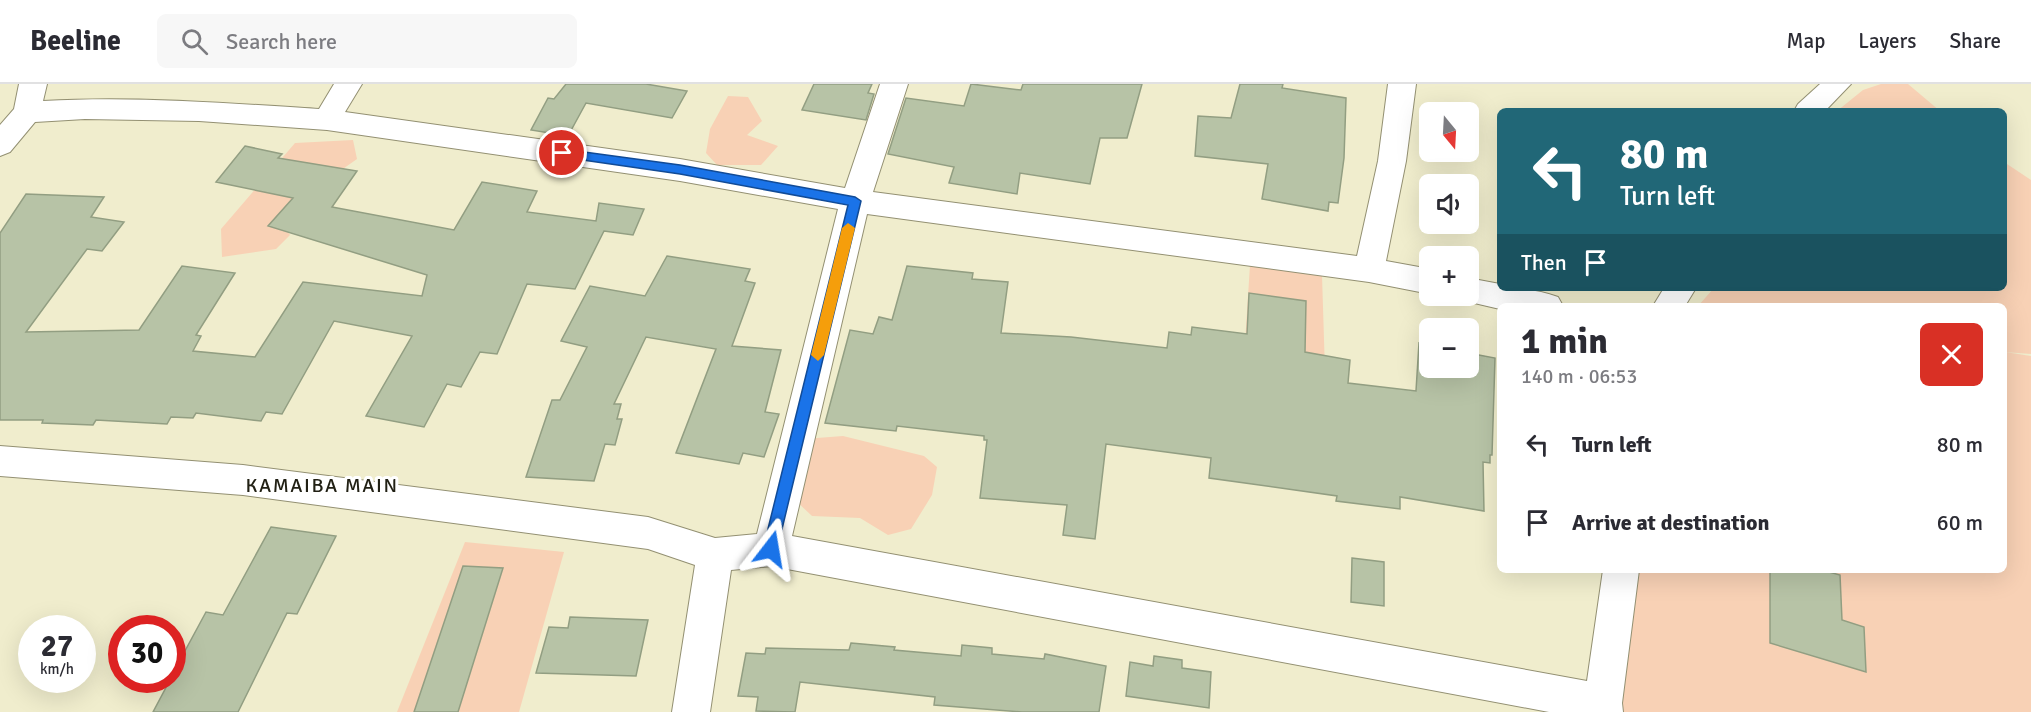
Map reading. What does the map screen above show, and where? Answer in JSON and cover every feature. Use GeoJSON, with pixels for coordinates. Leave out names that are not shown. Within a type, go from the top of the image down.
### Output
{"type":"FeatureCollection","features":[{"type":"Feature","properties":{"kind":"street"},"geometry":{"type":"LineString","coordinates":[[0,145],[27,112],[33,84]]}},
{"type":"Feature","properties":{"kind":"street"},"geometry":{"type":"LineString","coordinates":[[327,120],[348,84]]}},
{"type":"Feature","properties":{"kind":"street"},"geometry":{"type":"LineString","coordinates":[[771,549],[855,201],[894,84]]}},
{"type":"Feature","properties":{"kind":"street"},"geometry":{"type":"LineString","coordinates":[[1370,270],[1392,161],[1402,84]]}},
{"type":"Feature","properties":{"kind":"street"},"geometry":{"type":"LineString","coordinates":[[1811,108],[1837,84]]}},
{"type":"Feature","properties":{"kind":"street"},"geometry":{"type":"LineString","coordinates":[[27,112],[85,109],[199,111],[327,120],[680,170],[855,201],[1370,270],[1419,280]]}},
{"type":"Feature","properties":{"kind":"street"},"geometry":{"type":"LineString","coordinates":[[1479,292],[1533,303]]}},
{"type":"Feature","properties":{"kind":"street"},"geometry":{"type":"LineString","coordinates":[[0,461],[243,480],[594,525],[648,533],[715,555],[771,549],[1604,708],[1621,573]]}},
{"type":"Feature","properties":{"kind":"street"},"geometry":{"type":"LineString","coordinates":[[691,712],[715,555]]}},
{"type":"Feature","properties":{"kind":"shaded area"},"geometry":{"type":"Polygon","coordinates":[[[1881,84],[1908,84],[1936,108],[1841,108],[1863,90],[1881,84]]]}},
{"type":"Feature","properties":{"kind":"shaded area"},"geometry":{"type":"Polygon","coordinates":[[[728,96],[748,97],[762,121],[747,135],[778,146],[761,165],[717,165],[706,153],[710,129],[728,96]]]}},
{"type":"Feature","properties":{"kind":"shaded area"},"geometry":{"type":"Polygon","coordinates":[[[353,140],[357,159],[303,197],[281,222],[290,235],[276,249],[222,257],[221,229],[295,143],[353,140]]]}},
{"type":"Feature","properties":{"kind":"shaded area"},"geometry":{"type":"Polygon","coordinates":[[[2007,164],[2031,180],[2031,354],[2007,352],[2007,303],[1701,303],[1711,291],[2007,291],[2007,164]]]}},
{"type":"Feature","properties":{"kind":"shaded area"},"geometry":{"type":"Polygon","coordinates":[[[1250,265],[1322,275],[1327,436],[1240,421],[1250,265]]]}},
{"type":"Feature","properties":{"kind":"shaded area"},"geometry":{"type":"Polygon","coordinates":[[[2007,352],[2031,356],[2031,712],[1611,712],[1629,573],[2007,573],[2007,352]]]}},
{"type":"Feature","properties":{"kind":"shaded area"},"geometry":{"type":"Polygon","coordinates":[[[843,436],[924,456],[937,467],[932,495],[911,529],[888,535],[860,518],[812,516],[795,500],[804,439],[843,436]]]}},
{"type":"Feature","properties":{"kind":"shaded area"},"geometry":{"type":"Polygon","coordinates":[[[465,542],[564,552],[519,712],[397,712],[465,542]]]}},
{"type":"Feature","properties":{"kind":"building"},"geometry":{"type":"Polygon","coordinates":[[[566,84],[646,84],[687,91],[672,118],[586,103],[568,136],[531,130],[548,98],[554,99],[566,84]]]}},
{"type":"Feature","properties":{"kind":"building"},"geometry":{"type":"Polygon","coordinates":[[[814,84],[872,84],[868,93],[874,94],[866,120],[802,110],[814,84]]]}},
{"type":"Feature","properties":{"kind":"building"},"geometry":{"type":"Polygon","coordinates":[[[971,84],[1021,90],[1023,84],[1142,84],[1127,138],[1100,138],[1090,184],[1020,173],[1017,194],[949,183],[954,167],[888,154],[906,98],[964,106],[971,84]]]}},
{"type":"Feature","properties":{"kind":"building"},"geometry":{"type":"Polygon","coordinates":[[[1240,84],[1283,84],[1282,88],[1346,98],[1344,158],[1338,203],[1329,202],[1328,211],[1262,199],[1268,164],[1195,156],[1198,116],[1231,118],[1240,84]]]}},
{"type":"Feature","properties":{"kind":"building"},"geometry":{"type":"Polygon","coordinates":[[[245,146],[282,154],[278,158],[357,171],[332,207],[454,230],[482,182],[537,191],[527,212],[596,221],[599,203],[644,209],[633,235],[604,231],[575,289],[527,284],[497,354],[480,352],[461,387],[447,384],[424,427],[366,416],[412,336],[334,321],[282,414],[266,412],[261,421],[196,413],[193,418],[171,417],[167,424],[96,420],[93,425],[42,423],[43,420],[0,420],[0,233],[26,194],[104,197],[91,217],[124,222],[102,251],[87,249],[26,332],[139,330],[182,266],[235,273],[196,335],[201,336],[193,351],[255,357],[303,282],[422,296],[427,275],[268,226],[293,198],[216,182],[245,146]]]}},
{"type":"Feature","properties":{"kind":"building"},"geometry":{"type":"Polygon","coordinates":[[[667,256],[750,269],[745,281],[755,283],[732,346],[781,350],[765,412],[779,414],[764,457],[743,453],[739,464],[676,453],[716,349],[646,337],[614,404],[621,404],[617,419],[622,419],[615,445],[605,444],[594,481],[526,477],[552,400],[560,400],[587,347],[561,341],[590,286],[645,296],[667,256]]]}},
{"type":"Feature","properties":{"kind":"building"},"geometry":{"type":"Polygon","coordinates":[[[907,266],[973,273],[972,279],[1008,282],[1001,333],[1071,337],[1167,348],[1169,332],[1191,335],[1192,327],[1247,334],[1249,293],[1306,301],[1305,352],[1350,360],[1348,383],[1416,391],[1419,343],[1419,378],[1479,378],[1479,355],[1495,358],[1492,455],[1490,455],[1490,463],[1483,462],[1484,511],[1400,497],[1400,509],[1336,501],[1337,496],[1209,478],[1211,458],[1106,444],[1095,539],[1063,535],[1067,505],[980,498],[987,440],[984,440],[984,436],[897,426],[896,431],[825,423],[850,330],[873,334],[879,317],[892,320],[907,266]]]}},
{"type":"Feature","properties":{"kind":"building"},"geometry":{"type":"Polygon","coordinates":[[[271,527],[336,536],[297,614],[287,613],[238,712],[153,712],[163,693],[186,693],[186,649],[206,612],[223,615],[271,527]]]}},
{"type":"Feature","properties":{"kind":"building"},"geometry":{"type":"Polygon","coordinates":[[[1352,558],[1384,562],[1384,606],[1351,602],[1352,558]]]}},
{"type":"Feature","properties":{"kind":"building"},"geometry":{"type":"Polygon","coordinates":[[[463,566],[503,568],[458,712],[414,712],[463,566]]]}},
{"type":"Feature","properties":{"kind":"building"},"geometry":{"type":"Polygon","coordinates":[[[1770,573],[1840,575],[1842,620],[1864,627],[1866,672],[1770,643],[1770,573]]]}},
{"type":"Feature","properties":{"kind":"building"},"geometry":{"type":"Polygon","coordinates":[[[570,617],[648,620],[636,676],[536,673],[549,627],[568,628],[570,617]]]}},
{"type":"Feature","properties":{"kind":"building"},"geometry":{"type":"Polygon","coordinates":[[[851,643],[895,647],[894,650],[961,656],[962,645],[992,648],[992,654],[1044,659],[1045,654],[1106,666],[1099,712],[1022,712],[934,705],[935,697],[800,682],[795,712],[756,711],[758,697],[738,696],[746,653],[765,654],[766,648],[849,650],[851,643]]]}},
{"type":"Feature","properties":{"kind":"building"},"geometry":{"type":"Polygon","coordinates":[[[1154,656],[1182,660],[1182,668],[1211,672],[1209,708],[1126,696],[1130,662],[1153,666],[1154,656]]]}},
{"type":"Feature","properties":{"kind":"slow traffic"},"geometry":{"type":"LineString","coordinates":[[818,355],[848,228]]}},
{"type":"Feature","properties":{"kind":"district","name":"KAMAIBA MAIN"},"geometry":{"type":"Point","coordinates":[322,485]}},
{"type":"Feature","properties":{"kind":"route"},"geometry":{"type":"LineString","coordinates":[[562,153],[680,170],[855,201],[771,549]]}}]}
